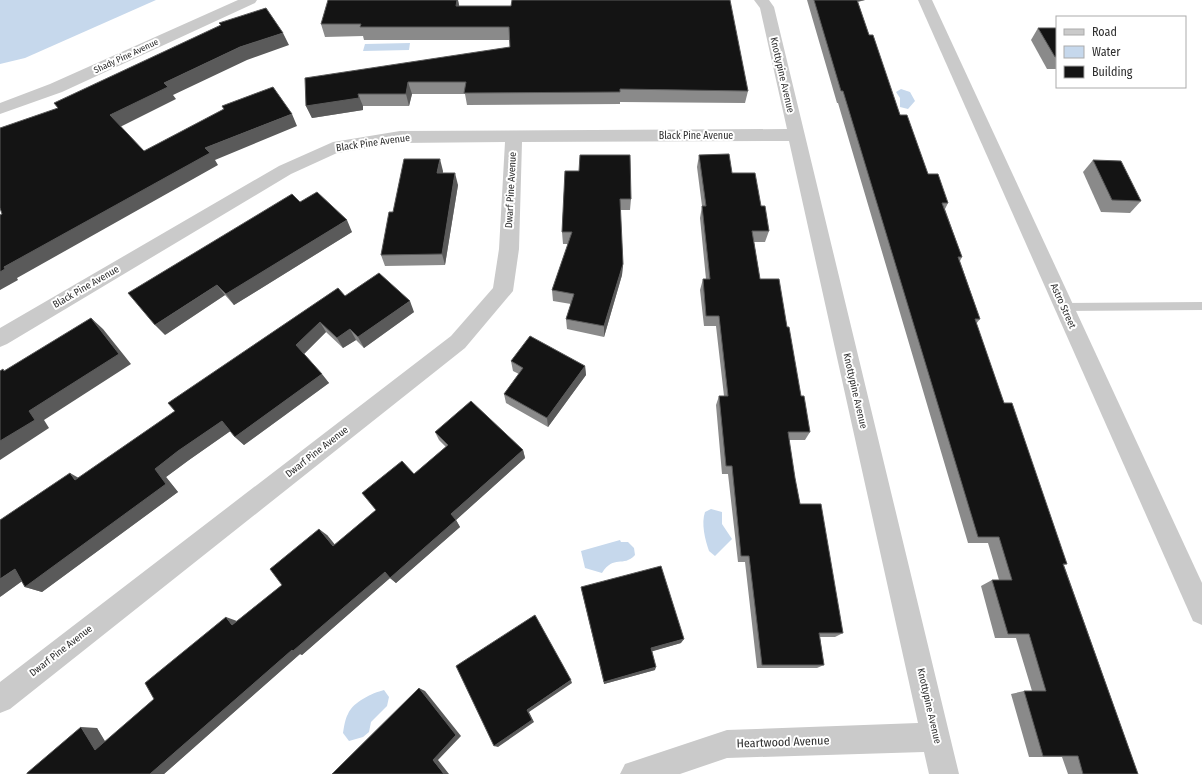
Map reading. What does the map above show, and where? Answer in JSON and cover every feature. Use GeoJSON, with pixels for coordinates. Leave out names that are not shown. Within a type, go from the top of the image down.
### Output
{"type":"FeatureCollection","features":[{"type":"Feature","properties":{"kind":"street","name":"Shady Pine Avenue"},"geometry":{"type":"LineString","coordinates":[[0,109],[56,88],[250,0]]}},
{"type":"Feature","properties":{"kind":"street","name":"Astro Street"},"geometry":{"type":"LineString","coordinates":[[925,0],[1202,612]]}},
{"type":"Feature","properties":{"kind":"street","name":"Knottypine Avenue"},"geometry":{"type":"LineString","coordinates":[[764,4],[796,135],[944,774]]}},
{"type":"Feature","properties":{"kind":"street","name":"Black Pine Avenue"},"geometry":{"type":"LineString","coordinates":[[0,338],[285,170],[333,148],[400,137],[796,135]]}},
{"type":"Feature","properties":{"kind":"street","name":"Dwarf Pine Avenue"},"geometry":{"type":"LineString","coordinates":[[0,699],[458,342],[503,291],[509,248],[514,137]]}},
{"type":"Feature","properties":{"kind":"street","name":"Heartwood Avenue"},"geometry":{"type":"LineString","coordinates":[[635,774],[727,744],[936,737]]}},
{"type":"Feature","properties":{"kind":"lane"},"geometry":{"type":"LineString","coordinates":[[1064,307],[1202,306]]}},
{"type":"Feature","properties":{"kind":"water"},"geometry":{"type":"Polygon","coordinates":[[[0,0],[156,0],[25,58],[0,64],[0,0]]]}},
{"type":"Feature","properties":{"kind":"water"},"geometry":{"type":"Polygon","coordinates":[[[410,43],[409,50],[363,51],[365,44],[410,43]]]}},
{"type":"Feature","properties":{"kind":"water"},"geometry":{"type":"Polygon","coordinates":[[[901,89],[910,92],[915,101],[908,109],[900,107],[900,98],[896,92],[901,89]]]}},
{"type":"Feature","properties":{"kind":"water"},"geometry":{"type":"Polygon","coordinates":[[[711,509],[722,512],[722,524],[732,539],[715,556],[709,551],[703,526],[705,512],[711,509]]]}},
{"type":"Feature","properties":{"kind":"water"},"geometry":{"type":"Polygon","coordinates":[[[620,540],[621,542],[628,542],[634,548],[635,555],[631,559],[615,562],[606,567],[602,573],[585,568],[581,551],[620,540]]]}},
{"type":"Feature","properties":{"kind":"water"},"geometry":{"type":"Polygon","coordinates":[[[384,690],[389,697],[387,706],[371,722],[369,732],[363,737],[349,741],[343,733],[346,718],[350,710],[363,699],[384,690]]]}},
{"type":"Feature","properties":{"kind":"building"},"geometry":{"type":"Polygon","coordinates":[[[328,0],[457,0],[456,6],[511,6],[512,0],[730,0],[748,91],[620,89],[620,92],[464,93],[466,82],[408,82],[406,94],[358,94],[359,98],[306,106],[305,78],[510,47],[509,27],[360,27],[361,24],[321,24],[328,0]]]}},
{"type":"Feature","properties":{"kind":"building"},"geometry":{"type":"Polygon","coordinates":[[[814,0],[857,0],[869,35],[873,35],[900,115],[907,115],[928,174],[938,174],[948,203],[942,203],[962,257],[958,257],[980,319],[975,319],[1004,403],[1012,403],[1067,564],[1063,564],[1138,774],[1083,774],[1078,756],[1043,756],[1024,691],[1046,691],[1029,634],[1008,634],[992,580],[1012,580],[999,537],[978,537],[814,0]]]}},
{"type":"Feature","properties":{"kind":"building"},"geometry":{"type":"Polygon","coordinates":[[[266,8],[283,33],[240,47],[164,83],[168,87],[110,115],[144,151],[224,109],[222,106],[273,87],[292,114],[205,148],[210,153],[4,267],[5,269],[0,272],[0,215],[2,214],[0,208],[0,128],[58,108],[54,103],[221,25],[219,23],[266,8]]]}},
{"type":"Feature","properties":{"kind":"building"},"geometry":{"type":"Polygon","coordinates":[[[1038,28],[1056,28],[1055,57],[1038,28]]]}},
{"type":"Feature","properties":{"kind":"building"},"geometry":{"type":"Polygon","coordinates":[[[729,154],[732,173],[755,173],[761,206],[765,206],[769,231],[752,231],[760,279],[779,279],[801,396],[804,396],[810,432],[788,432],[795,478],[800,504],[821,504],[843,633],[819,633],[824,665],[762,665],[749,556],[741,556],[732,466],[726,466],[719,396],[728,396],[719,316],[706,316],[703,279],[710,279],[702,206],[706,206],[699,155],[729,154]]]}},
{"type":"Feature","properties":{"kind":"building"},"geometry":{"type":"Polygon","coordinates":[[[580,155],[630,155],[631,199],[620,199],[623,264],[604,326],[566,319],[574,294],[552,290],[572,232],[562,232],[565,171],[579,171],[580,155]]]}},
{"type":"Feature","properties":{"kind":"building"},"geometry":{"type":"Polygon","coordinates":[[[404,159],[440,159],[437,173],[455,173],[442,254],[381,255],[389,212],[393,212],[404,159]]]}},
{"type":"Feature","properties":{"kind":"building"},"geometry":{"type":"Polygon","coordinates":[[[1093,160],[1121,161],[1141,201],[1112,200],[1093,160]]]}},
{"type":"Feature","properties":{"kind":"building"},"geometry":{"type":"Polygon","coordinates":[[[317,192],[347,220],[226,294],[217,285],[155,325],[128,293],[292,194],[300,202],[317,192]]]}},
{"type":"Feature","properties":{"kind":"building"},"geometry":{"type":"Polygon","coordinates":[[[379,273],[410,301],[358,337],[350,329],[337,338],[320,322],[296,345],[322,374],[235,437],[222,421],[178,451],[155,469],[166,484],[25,587],[15,569],[0,579],[0,520],[70,473],[75,480],[175,411],[168,403],[338,288],[345,296],[379,273]]]}},
{"type":"Feature","properties":{"kind":"building"},"geometry":{"type":"Polygon","coordinates":[[[91,318],[119,354],[29,411],[35,420],[0,441],[0,371],[3,369],[4,371],[91,318]]]}},
{"type":"Feature","properties":{"kind":"building"},"geometry":{"type":"Polygon","coordinates":[[[530,336],[585,366],[547,418],[504,394],[523,368],[511,361],[530,336]]]}},
{"type":"Feature","properties":{"kind":"building"},"geometry":{"type":"Polygon","coordinates":[[[471,401],[523,450],[451,514],[456,520],[390,578],[385,572],[293,651],[292,650],[150,774],[27,774],[81,727],[95,750],[154,699],[145,683],[226,617],[232,625],[282,585],[270,569],[319,529],[333,546],[376,510],[362,493],[402,461],[414,474],[448,445],[435,432],[471,401]]]}},
{"type":"Feature","properties":{"kind":"building"},"geometry":{"type":"Polygon","coordinates":[[[661,566],[684,639],[651,648],[656,667],[604,682],[581,587],[661,566]]]}},
{"type":"Feature","properties":{"kind":"building"},"geometry":{"type":"Polygon","coordinates":[[[535,615],[571,680],[527,710],[532,720],[494,746],[456,666],[535,615]]]}},
{"type":"Feature","properties":{"kind":"building"},"geometry":{"type":"Polygon","coordinates":[[[419,688],[456,735],[433,760],[444,774],[332,774],[419,688]]]}}]}
